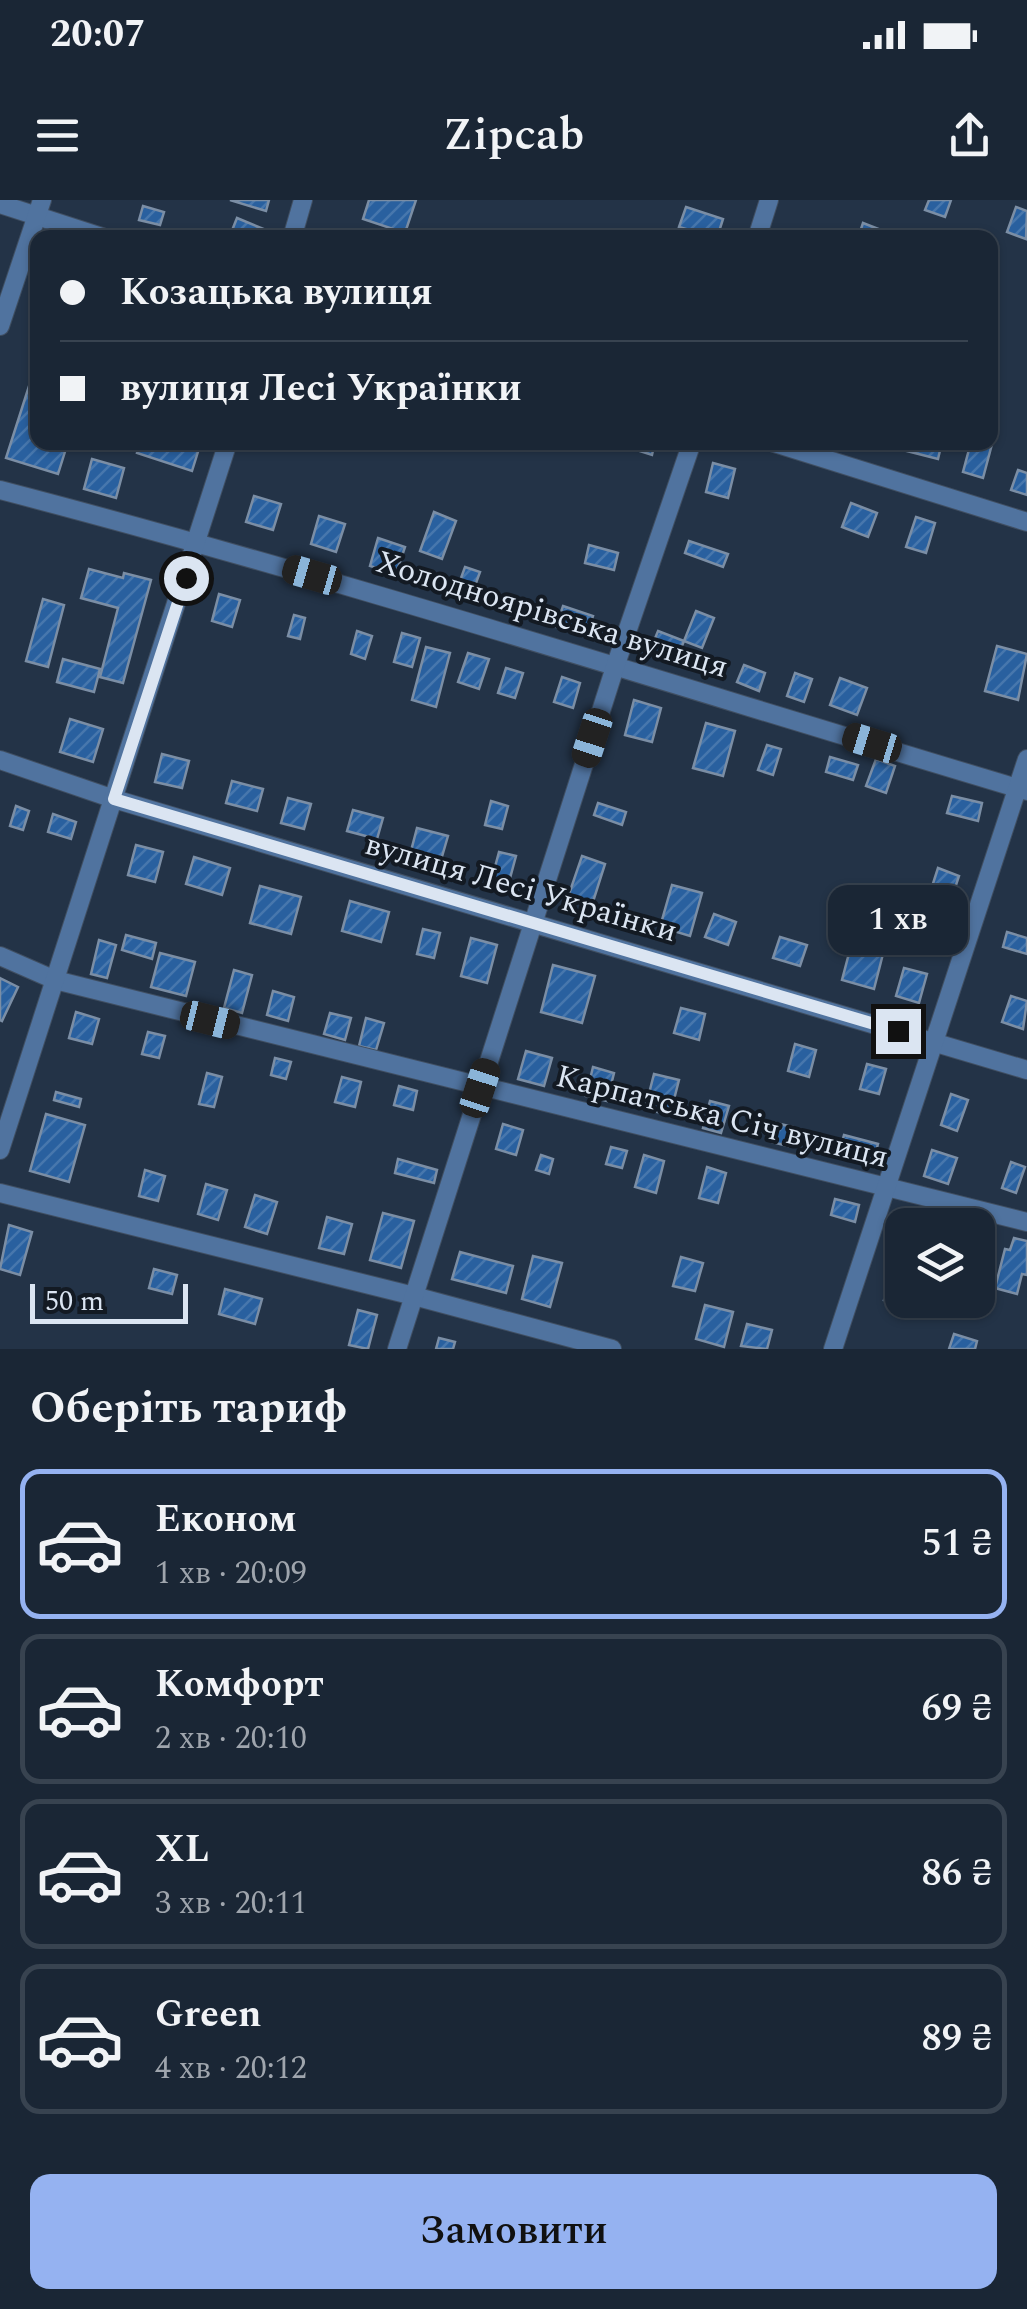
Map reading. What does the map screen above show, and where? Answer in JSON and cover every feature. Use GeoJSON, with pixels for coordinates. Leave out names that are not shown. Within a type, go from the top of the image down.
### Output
{"type":"FeatureCollection","features":[{"type":"Feature","properties":{"kind":"street"},"geometry":{"type":"LineString","coordinates":[[295,230],[304,200]]}},
{"type":"Feature","properties":{"kind":"street"},"geometry":{"type":"LineString","coordinates":[[761,230],[770,200]]}},
{"type":"Feature","properties":{"kind":"street"},"geometry":{"type":"LineString","coordinates":[[0,204],[40,208],[88,230]]}},
{"type":"Feature","properties":{"kind":"street"},"geometry":{"type":"LineString","coordinates":[[0,326],[30,238]]}},
{"type":"Feature","properties":{"kind":"street"},"geometry":{"type":"LineString","coordinates":[[0,1150],[226,450]]}},
{"type":"Feature","properties":{"kind":"street"},"geometry":{"type":"LineString","coordinates":[[397,1349],[616,664],[689,450]]}},
{"type":"Feature","properties":{"kind":"street"},"geometry":{"type":"LineString","coordinates":[[797,450],[1027,522]]}},
{"type":"Feature","properties":{"kind":"street","name":"Холодноярівська вулиця"},"geometry":{"type":"LineString","coordinates":[[0,490],[198,542],[616,664],[1022,790]]}},
{"type":"Feature","properties":{"kind":"street"},"geometry":{"type":"LineString","coordinates":[[833,1349],[1022,790],[1027,759]]}},
{"type":"Feature","properties":{"kind":"street","name":"вулиця Лесі Українки"},"geometry":{"type":"LineString","coordinates":[[0,760],[114,799],[1027,1070]]}},
{"type":"Feature","properties":{"kind":"street","name":"Карпатська Січ вулиця"},"geometry":{"type":"LineString","coordinates":[[0,956],[55,980],[1027,1222]]}},
{"type":"Feature","properties":{"kind":"street"},"geometry":{"type":"LineString","coordinates":[[0,1193],[612,1349]]}},
{"type":"Feature","properties":{"kind":"building"},"geometry":{"type":"Polygon","coordinates":[[[230,200],[269,200],[266,211],[230,200]]]}},
{"type":"Feature","properties":{"kind":"building"},"geometry":{"type":"Polygon","coordinates":[[[369,200],[416,200],[406,230],[363,219],[369,200]]]}},
{"type":"Feature","properties":{"kind":"building"},"geometry":{"type":"Polygon","coordinates":[[[929,200],[951,200],[945,217],[925,210],[929,200]]]}},
{"type":"Feature","properties":{"kind":"building"},"geometry":{"type":"Polygon","coordinates":[[[143,206],[164,212],[160,225],[139,220],[143,206]]]}},
{"type":"Feature","properties":{"kind":"building"},"geometry":{"type":"Polygon","coordinates":[[[686,207],[723,219],[720,230],[679,227],[686,207]]]}},
{"type":"Feature","properties":{"kind":"building"},"geometry":{"type":"Polygon","coordinates":[[[1016,207],[1027,211],[1026,239],[1007,232],[1016,207]]]}},
{"type":"Feature","properties":{"kind":"building"},"geometry":{"type":"Polygon","coordinates":[[[237,218],[266,230],[232,230],[237,218]]]}},
{"type":"Feature","properties":{"kind":"building"},"geometry":{"type":"Polygon","coordinates":[[[863,223],[881,230],[861,230],[863,223]]]}},
{"type":"Feature","properties":{"kind":"building"},"geometry":{"type":"Polygon","coordinates":[[[30,383],[30,450],[66,450],[58,474],[6,458],[30,383]]]}},
{"type":"Feature","properties":{"kind":"building"},"geometry":{"type":"Polygon","coordinates":[[[138,450],[199,450],[192,471],[137,453],[138,450]]]}},
{"type":"Feature","properties":{"kind":"building"},"geometry":{"type":"Polygon","coordinates":[[[903,450],[940,450],[938,459],[903,450]]]}},
{"type":"Feature","properties":{"kind":"building"},"geometry":{"type":"Polygon","coordinates":[[[969,450],[990,450],[983,478],[963,472],[969,450]]]}},
{"type":"Feature","properties":{"kind":"building"},"geometry":{"type":"Polygon","coordinates":[[[92,459],[124,468],[116,498],[84,489],[92,459]]]}},
{"type":"Feature","properties":{"kind":"building"},"geometry":{"type":"Polygon","coordinates":[[[713,463],[735,469],[728,498],[706,492],[713,463]]]}},
{"type":"Feature","properties":{"kind":"building"},"geometry":{"type":"Polygon","coordinates":[[[1018,470],[1027,473],[1027,495],[1011,490],[1018,470]]]}},
{"type":"Feature","properties":{"kind":"building"},"geometry":{"type":"Polygon","coordinates":[[[254,496],[281,504],[273,530],[246,522],[254,496]]]}},
{"type":"Feature","properties":{"kind":"building"},"geometry":{"type":"Polygon","coordinates":[[[851,503],[877,513],[868,537],[842,527],[851,503]]]}},
{"type":"Feature","properties":{"kind":"building"},"geometry":{"type":"Polygon","coordinates":[[[434,512],[456,521],[442,559],[420,551],[434,512]]]}},
{"type":"Feature","properties":{"kind":"building"},"geometry":{"type":"Polygon","coordinates":[[[319,516],[345,524],[336,552],[311,544],[319,516]]]}},
{"type":"Feature","properties":{"kind":"building"},"geometry":{"type":"Polygon","coordinates":[[[916,517],[935,523],[926,553],[906,547],[916,517]]]}},
{"type":"Feature","properties":{"kind":"building"},"geometry":{"type":"Polygon","coordinates":[[[378,538],[405,547],[396,574],[370,566],[378,538]]]}},
{"type":"Feature","properties":{"kind":"building"},"geometry":{"type":"Polygon","coordinates":[[[689,541],[728,554],[723,567],[685,553],[689,541]]]}},
{"type":"Feature","properties":{"kind":"building"},"geometry":{"type":"Polygon","coordinates":[[[589,545],[618,553],[614,570],[585,563],[589,545]]]}},
{"type":"Feature","properties":{"kind":"building"},"geometry":{"type":"Polygon","coordinates":[[[465,567],[480,572],[472,594],[457,589],[465,567]]]}},
{"type":"Feature","properties":{"kind":"building"},"geometry":{"type":"Polygon","coordinates":[[[89,569],[151,580],[123,683],[100,677],[118,608],[81,598],[89,569]]]}},
{"type":"Feature","properties":{"kind":"building"},"geometry":{"type":"Polygon","coordinates":[[[219,594],[240,600],[232,627],[212,621],[219,594]]]}},
{"type":"Feature","properties":{"kind":"building"},"geometry":{"type":"Polygon","coordinates":[[[43,599],[64,605],[48,667],[26,661],[43,599]]]}},
{"type":"Feature","properties":{"kind":"building"},"geometry":{"type":"Polygon","coordinates":[[[563,606],[593,616],[586,637],[556,627],[563,606]]]}},
{"type":"Feature","properties":{"kind":"building"},"geometry":{"type":"Polygon","coordinates":[[[696,611],[714,618],[702,648],[684,641],[696,611]]]}},
{"type":"Feature","properties":{"kind":"building"},"geometry":{"type":"Polygon","coordinates":[[[294,615],[305,618],[300,639],[288,636],[294,615]]]}},
{"type":"Feature","properties":{"kind":"building"},"geometry":{"type":"Polygon","coordinates":[[[357,631],[372,636],[365,659],[351,654],[357,631]]]}},
{"type":"Feature","properties":{"kind":"building"},"geometry":{"type":"Polygon","coordinates":[[[658,631],[684,641],[675,663],[649,653],[658,631]]]}},
{"type":"Feature","properties":{"kind":"building"},"geometry":{"type":"Polygon","coordinates":[[[402,633],[420,638],[412,667],[394,662],[402,633]]]}},
{"type":"Feature","properties":{"kind":"building"},"geometry":{"type":"Polygon","coordinates":[[[997,646],[1027,654],[1018,700],[985,691],[997,646]]]}},
{"type":"Feature","properties":{"kind":"building"},"geometry":{"type":"Polygon","coordinates":[[[426,647],[450,653],[436,707],[412,700],[426,647]]]}},
{"type":"Feature","properties":{"kind":"building"},"geometry":{"type":"Polygon","coordinates":[[[468,653],[489,659],[479,689],[458,682],[468,653]]]}},
{"type":"Feature","properties":{"kind":"building"},"geometry":{"type":"Polygon","coordinates":[[[63,659],[100,669],[94,692],[57,682],[63,659]]]}},
{"type":"Feature","properties":{"kind":"building"},"geometry":{"type":"Polygon","coordinates":[[[744,665],[765,673],[759,691],[737,682],[744,665]]]}},
{"type":"Feature","properties":{"kind":"building"},"geometry":{"type":"Polygon","coordinates":[[[506,668],[523,673],[515,698],[498,693],[506,668]]]}},
{"type":"Feature","properties":{"kind":"building"},"geometry":{"type":"Polygon","coordinates":[[[795,673],[812,679],[804,702],[787,696],[795,673]]]}},
{"type":"Feature","properties":{"kind":"building"},"geometry":{"type":"Polygon","coordinates":[[[562,677],[580,683],[573,708],[554,702],[562,677]]]}},
{"type":"Feature","properties":{"kind":"building"},"geometry":{"type":"Polygon","coordinates":[[[840,678],[867,688],[857,715],[830,705],[840,678]]]}},
{"type":"Feature","properties":{"kind":"building"},"geometry":{"type":"Polygon","coordinates":[[[634,700],[661,708],[652,742],[625,735],[634,700]]]}},
{"type":"Feature","properties":{"kind":"building"},"geometry":{"type":"Polygon","coordinates":[[[70,719],[103,729],[93,762],[60,752],[70,719]]]}},
{"type":"Feature","properties":{"kind":"building"},"geometry":{"type":"Polygon","coordinates":[[[706,723],[735,731],[723,776],[693,768],[706,723]]]}},
{"type":"Feature","properties":{"kind":"building"},"geometry":{"type":"Polygon","coordinates":[[[767,745],[781,749],[773,775],[758,770],[767,745]]]}},
{"type":"Feature","properties":{"kind":"building"},"geometry":{"type":"Polygon","coordinates":[[[162,754],[189,761],[182,788],[155,782],[162,754]]]}},
{"type":"Feature","properties":{"kind":"building"},"geometry":{"type":"Polygon","coordinates":[[[830,757],[858,765],[853,780],[826,772],[830,757]]]}},
{"type":"Feature","properties":{"kind":"building"},"geometry":{"type":"Polygon","coordinates":[[[876,759],[895,766],[886,793],[866,786],[876,759]]]}},
{"type":"Feature","properties":{"kind":"building"},"geometry":{"type":"Polygon","coordinates":[[[232,781],[263,789],[257,811],[226,803],[232,781]]]}},
{"type":"Feature","properties":{"kind":"building"},"geometry":{"type":"Polygon","coordinates":[[[952,796],[982,803],[978,821],[947,813],[952,796]]]}},
{"type":"Feature","properties":{"kind":"building"},"geometry":{"type":"Polygon","coordinates":[[[288,798],[311,804],[304,829],[281,823],[288,798]]]}},
{"type":"Feature","properties":{"kind":"building"},"geometry":{"type":"Polygon","coordinates":[[[491,801],[508,806],[502,829],[485,825],[491,801]]]}},
{"type":"Feature","properties":{"kind":"building"},"geometry":{"type":"Polygon","coordinates":[[[598,803],[626,812],[622,825],[594,815],[598,803]]]}},
{"type":"Feature","properties":{"kind":"building"},"geometry":{"type":"Polygon","coordinates":[[[16,806],[29,811],[23,830],[10,826],[16,806]]]}},
{"type":"Feature","properties":{"kind":"building"},"geometry":{"type":"Polygon","coordinates":[[[353,810],[383,818],[377,839],[347,831],[353,810]]]}},
{"type":"Feature","properties":{"kind":"building"},"geometry":{"type":"Polygon","coordinates":[[[53,814],[76,822],[71,839],[48,832],[53,814]]]}},
{"type":"Feature","properties":{"kind":"building"},"geometry":{"type":"Polygon","coordinates":[[[417,828],[448,836],[441,860],[411,851],[417,828]]]}},
{"type":"Feature","properties":{"kind":"building"},"geometry":{"type":"Polygon","coordinates":[[[136,845],[163,852],[155,882],[128,875],[136,845]]]}},
{"type":"Feature","properties":{"kind":"building"},"geometry":{"type":"Polygon","coordinates":[[[499,852],[516,856],[509,882],[492,878],[499,852]]]}},
{"type":"Feature","properties":{"kind":"building"},"geometry":{"type":"Polygon","coordinates":[[[582,856],[605,864],[592,905],[568,897],[582,856]]]}},
{"type":"Feature","properties":{"kind":"building"},"geometry":{"type":"Polygon","coordinates":[[[194,857],[230,868],[222,895],[186,884],[194,857]]]}},
{"type":"Feature","properties":{"kind":"building"},"geometry":{"type":"Polygon","coordinates":[[[938,868],[959,876],[950,903],[929,896],[938,868]]]}},
{"type":"Feature","properties":{"kind":"building"},"geometry":{"type":"Polygon","coordinates":[[[672,885],[702,893],[690,936],[660,927],[672,885]]]}},
{"type":"Feature","properties":{"kind":"building"},"geometry":{"type":"Polygon","coordinates":[[[260,886],[301,897],[291,934],[250,923],[260,886]]]}},
{"type":"Feature","properties":{"kind":"building"},"geometry":{"type":"Polygon","coordinates":[[[350,901],[389,912],[381,942],[342,931],[350,901]]]}},
{"type":"Feature","properties":{"kind":"building"},"geometry":{"type":"Polygon","coordinates":[[[714,914],[736,922],[728,945],[705,937],[714,914]]]}},
{"type":"Feature","properties":{"kind":"building"},"geometry":{"type":"Polygon","coordinates":[[[423,929],[440,933],[434,958],[417,954],[423,929]]]}},
{"type":"Feature","properties":{"kind":"building"},"geometry":{"type":"Polygon","coordinates":[[[1007,932],[1027,938],[1027,954],[1003,947],[1007,932]]]}},
{"type":"Feature","properties":{"kind":"building"},"geometry":{"type":"Polygon","coordinates":[[[126,935],[156,943],[152,959],[122,950],[126,935]]]}},
{"type":"Feature","properties":{"kind":"building"},"geometry":{"type":"Polygon","coordinates":[[[780,937],[807,945],[800,966],[773,958],[780,937]]]}},
{"type":"Feature","properties":{"kind":"building"},"geometry":{"type":"Polygon","coordinates":[[[471,938],[497,945],[487,983],[461,976],[471,938]]]}},
{"type":"Feature","properties":{"kind":"building"},"geometry":{"type":"Polygon","coordinates":[[[99,940],[116,945],[107,978],[91,974],[99,940]]]}},
{"type":"Feature","properties":{"kind":"building"},"geometry":{"type":"Polygon","coordinates":[[[852,942],[884,950],[874,989],[842,980],[852,942]]]}},
{"type":"Feature","properties":{"kind":"building"},"geometry":{"type":"Polygon","coordinates":[[[160,953],[195,962],[186,996],[151,987],[160,953]]]}},
{"type":"Feature","properties":{"kind":"building"},"geometry":{"type":"Polygon","coordinates":[[[553,965],[595,976],[582,1023],[541,1012],[553,965]]]}},
{"type":"Feature","properties":{"kind":"building"},"geometry":{"type":"Polygon","coordinates":[[[904,968],[927,974],[919,1003],[896,996],[904,968]]]}},
{"type":"Feature","properties":{"kind":"building"},"geometry":{"type":"Polygon","coordinates":[[[234,970],[252,975],[242,1013],[224,1008],[234,970]]]}},
{"type":"Feature","properties":{"kind":"building"},"geometry":{"type":"Polygon","coordinates":[[[0,978],[18,987],[2,1021],[0,1020],[0,978]]]}},
{"type":"Feature","properties":{"kind":"building"},"geometry":{"type":"Polygon","coordinates":[[[273,991],[294,997],[288,1021],[267,1015],[273,991]]]}},
{"type":"Feature","properties":{"kind":"building"},"geometry":{"type":"Polygon","coordinates":[[[1011,996],[1027,1001],[1023,1029],[1002,1022],[1011,996]]]}},
{"type":"Feature","properties":{"kind":"building"},"geometry":{"type":"Polygon","coordinates":[[[681,1008],[705,1014],[699,1040],[674,1033],[681,1008]]]}},
{"type":"Feature","properties":{"kind":"building"},"geometry":{"type":"Polygon","coordinates":[[[76,1012],[99,1019],[92,1044],[69,1038],[76,1012]]]}},
{"type":"Feature","properties":{"kind":"building"},"geometry":{"type":"Polygon","coordinates":[[[330,1013],[351,1018],[345,1040],[324,1034],[330,1013]]]}},
{"type":"Feature","properties":{"kind":"building"},"geometry":{"type":"Polygon","coordinates":[[[366,1018],[384,1023],[376,1050],[359,1046],[366,1018]]]}},
{"type":"Feature","properties":{"kind":"building"},"geometry":{"type":"Polygon","coordinates":[[[148,1032],[165,1036],[159,1058],[142,1054],[148,1032]]]}},
{"type":"Feature","properties":{"kind":"building"},"geometry":{"type":"Polygon","coordinates":[[[795,1044],[816,1050],[809,1077],[788,1071],[795,1044]]]}},
{"type":"Feature","properties":{"kind":"building"},"geometry":{"type":"Polygon","coordinates":[[[526,1051],[552,1058],[544,1086],[518,1079],[526,1051]]]}},
{"type":"Feature","properties":{"kind":"building"},"geometry":{"type":"Polygon","coordinates":[[[275,1058],[291,1062],[286,1079],[271,1075],[275,1058]]]}},
{"type":"Feature","properties":{"kind":"building"},"geometry":{"type":"Polygon","coordinates":[[[867,1064],[886,1069],[879,1094],[860,1089],[867,1064]]]}},
{"type":"Feature","properties":{"kind":"building"},"geometry":{"type":"Polygon","coordinates":[[[593,1067],[614,1073],[607,1101],[586,1096],[593,1067]]]}},
{"type":"Feature","properties":{"kind":"building"},"geometry":{"type":"Polygon","coordinates":[[[207,1073],[222,1077],[214,1107],[199,1104],[207,1073]]]}},
{"type":"Feature","properties":{"kind":"building"},"geometry":{"type":"Polygon","coordinates":[[[654,1074],[679,1080],[670,1115],[645,1109],[654,1074]]]}},
{"type":"Feature","properties":{"kind":"building"},"geometry":{"type":"Polygon","coordinates":[[[342,1077],[361,1082],[355,1107],[335,1102],[342,1077]]]}},
{"type":"Feature","properties":{"kind":"building"},"geometry":{"type":"Polygon","coordinates":[[[399,1086],[417,1091],[413,1110],[394,1105],[399,1086]]]}},
{"type":"Feature","properties":{"kind":"building"},"geometry":{"type":"Polygon","coordinates":[[[56,1092],[81,1099],[79,1107],[54,1100],[56,1092]]]}},
{"type":"Feature","properties":{"kind":"building"},"geometry":{"type":"Polygon","coordinates":[[[951,1094],[968,1100],[957,1131],[941,1125],[951,1094]]]}},
{"type":"Feature","properties":{"kind":"building"},"geometry":{"type":"Polygon","coordinates":[[[710,1101],[729,1106],[721,1133],[703,1128],[710,1101]]]}},
{"type":"Feature","properties":{"kind":"building"},"geometry":{"type":"Polygon","coordinates":[[[46,1114],[85,1125],[69,1182],[30,1171],[46,1114]]]}},
{"type":"Feature","properties":{"kind":"building"},"geometry":{"type":"Polygon","coordinates":[[[776,1123],[793,1127],[788,1146],[772,1142],[776,1123]]]}},
{"type":"Feature","properties":{"kind":"building"},"geometry":{"type":"Polygon","coordinates":[[[503,1124],[523,1130],[516,1155],[496,1149],[503,1124]]]}},
{"type":"Feature","properties":{"kind":"building"},"geometry":{"type":"Polygon","coordinates":[[[844,1135],[878,1144],[872,1166],[838,1156],[844,1135]]]}},
{"type":"Feature","properties":{"kind":"building"},"geometry":{"type":"Polygon","coordinates":[[[611,1147],[627,1151],[622,1168],[606,1164],[611,1147]]]}},
{"type":"Feature","properties":{"kind":"building"},"geometry":{"type":"Polygon","coordinates":[[[932,1150],[957,1158],[948,1184],[924,1176],[932,1150]]]}},
{"type":"Feature","properties":{"kind":"building"},"geometry":{"type":"Polygon","coordinates":[[[541,1155],[553,1159],[549,1174],[536,1170],[541,1155]]]}},
{"type":"Feature","properties":{"kind":"building"},"geometry":{"type":"Polygon","coordinates":[[[644,1155],[664,1161],[656,1193],[635,1187],[644,1155]]]}},
{"type":"Feature","properties":{"kind":"building"},"geometry":{"type":"Polygon","coordinates":[[[398,1159],[437,1170],[434,1183],[395,1173],[398,1159]]]}},
{"type":"Feature","properties":{"kind":"building"},"geometry":{"type":"Polygon","coordinates":[[[1011,1162],[1025,1167],[1016,1193],[1002,1188],[1011,1162]]]}},
{"type":"Feature","properties":{"kind":"building"},"geometry":{"type":"Polygon","coordinates":[[[707,1167],[726,1173],[718,1203],[699,1198],[707,1167]]]}},
{"type":"Feature","properties":{"kind":"building"},"geometry":{"type":"Polygon","coordinates":[[[145,1170],[165,1176],[158,1201],[139,1196],[145,1170]]]}},
{"type":"Feature","properties":{"kind":"building"},"geometry":{"type":"Polygon","coordinates":[[[206,1184],[227,1190],[218,1220],[198,1214],[206,1184]]]}},
{"type":"Feature","properties":{"kind":"building"},"geometry":{"type":"Polygon","coordinates":[[[255,1195],[277,1202],[267,1234],[245,1227],[255,1195]]]}},
{"type":"Feature","properties":{"kind":"building"},"geometry":{"type":"Polygon","coordinates":[[[835,1199],[859,1205],[855,1222],[831,1215],[835,1199]]]}},
{"type":"Feature","properties":{"kind":"building"},"geometry":{"type":"Polygon","coordinates":[[[383,1213],[414,1221],[401,1268],[370,1260],[383,1213]]]}},
{"type":"Feature","properties":{"kind":"building"},"geometry":{"type":"Polygon","coordinates":[[[327,1217],[352,1224],[344,1254],[319,1248],[327,1217]]]}},
{"type":"Feature","properties":{"kind":"building"},"geometry":{"type":"Polygon","coordinates":[[[9,1225],[32,1232],[20,1275],[0,1269],[9,1225]]]}},
{"type":"Feature","properties":{"kind":"building"},"geometry":{"type":"Polygon","coordinates":[[[1014,1238],[1027,1241],[1027,1275],[1022,1274],[1017,1294],[995,1288],[1005,1249],[1010,1250],[1014,1238]]]}},
{"type":"Feature","properties":{"kind":"building"},"geometry":{"type":"Polygon","coordinates":[[[460,1252],[513,1266],[506,1293],[452,1279],[460,1252]]]}},
{"type":"Feature","properties":{"kind":"building"},"geometry":{"type":"Polygon","coordinates":[[[533,1256],[562,1263],[550,1307],[522,1299],[533,1256]]]}},
{"type":"Feature","properties":{"kind":"building"},"geometry":{"type":"Polygon","coordinates":[[[681,1257],[703,1263],[695,1291],[673,1286],[681,1257]]]}},
{"type":"Feature","properties":{"kind":"building"},"geometry":{"type":"Polygon","coordinates":[[[154,1269],[177,1275],[172,1294],[149,1288],[154,1269]]]}},
{"type":"Feature","properties":{"kind":"building"},"geometry":{"type":"Polygon","coordinates":[[[225,1289],[262,1299],[255,1324],[219,1314],[225,1289]]]}},
{"type":"Feature","properties":{"kind":"building"},"geometry":{"type":"Polygon","coordinates":[[[705,1305],[733,1312],[724,1347],[696,1339],[705,1305]]]}},
{"type":"Feature","properties":{"kind":"building"},"geometry":{"type":"Polygon","coordinates":[[[358,1310],[377,1315],[368,1349],[349,1345],[358,1310]]]}},
{"type":"Feature","properties":{"kind":"building"},"geometry":{"type":"Polygon","coordinates":[[[747,1324],[772,1330],[767,1349],[741,1346],[747,1324]]]}},
{"type":"Feature","properties":{"kind":"building"},"geometry":{"type":"Polygon","coordinates":[[[954,1334],[977,1341],[975,1349],[949,1349],[954,1334]]]}},
{"type":"Feature","properties":{"kind":"building"},"geometry":{"type":"Polygon","coordinates":[[[439,1338],[455,1342],[453,1349],[436,1349],[439,1338]]]}},
{"type":"Feature","properties":{"kind":"route"},"geometry":{"type":"LineString","coordinates":[[186,578],[114,799],[898,1031]]}}]}
